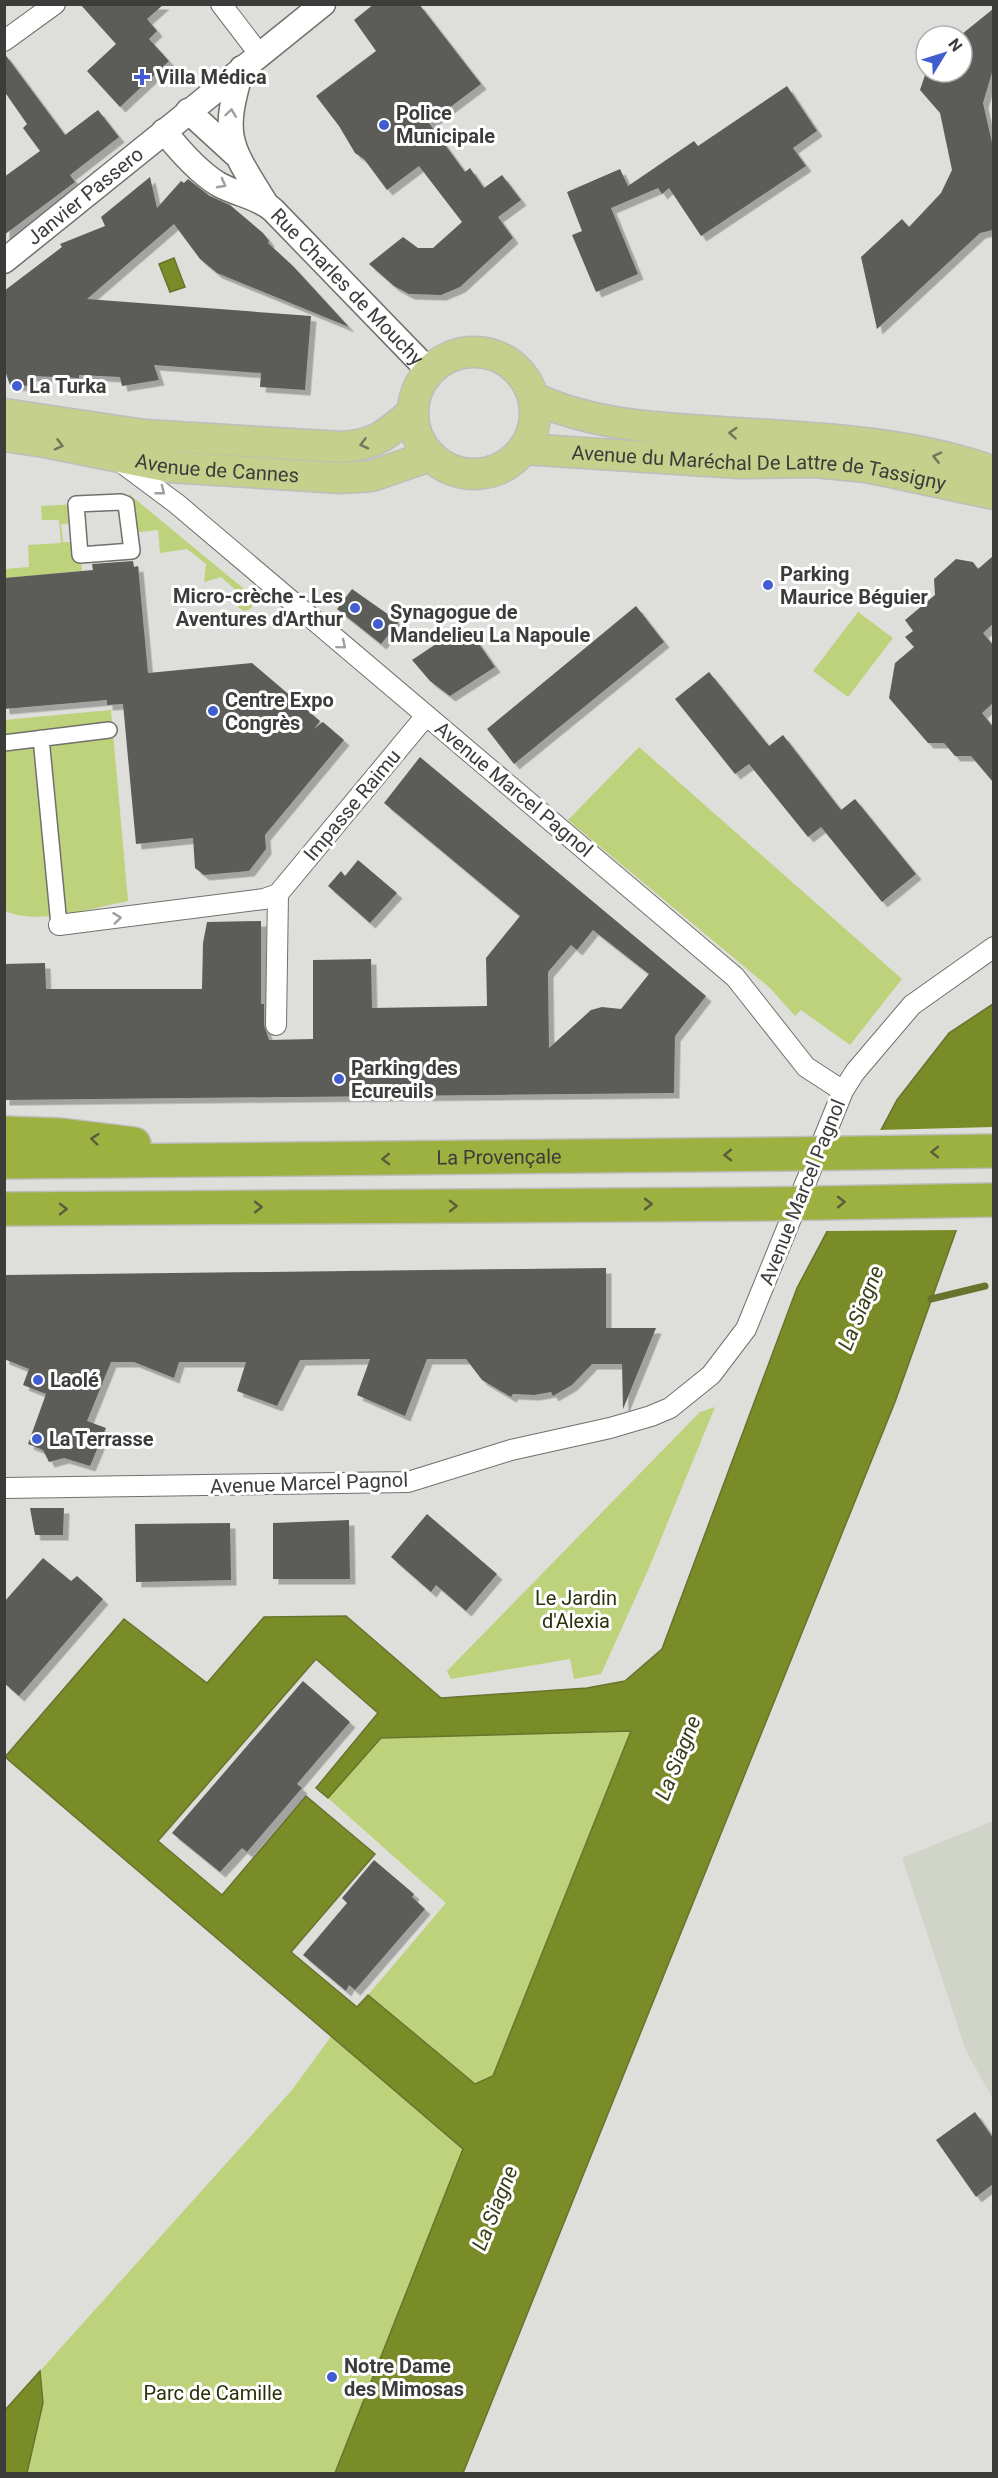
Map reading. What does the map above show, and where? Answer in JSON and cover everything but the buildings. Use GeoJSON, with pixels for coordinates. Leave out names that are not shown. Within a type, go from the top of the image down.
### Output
{"type":"FeatureCollection","features":[{"type":"Feature","properties":{"kind":"highway"},"geometry":{"type":"LineString","coordinates":[[4,1133],[60,1135],[138,1144],[236,1161]]}},
{"type":"Feature","properties":{"kind":"highway","name":"La Provençale"},"geometry":{"type":"LineString","coordinates":[[4,1162],[993,1151]]}},
{"type":"Feature","properties":{"kind":"highway"},"geometry":{"type":"LineString","coordinates":[[4,1209],[762,1204],[993,1200]]}},
{"type":"Feature","properties":{"kind":"main road"},"geometry":{"type":"LineString","coordinates":[[464,352],[484,352],[501,358],[516,368],[527,381],[534,398],[535,416],[532,433],[524,449],[511,462],[496,470],[478,474],[461,473],[444,466],[430,456],[421,443],[412,413],[417,390],[429,371],[445,358],[464,352]]}},
{"type":"Feature","properties":{"kind":"main road","name":"Avenue du Maréchal De Lattre de Tassigny"},"geometry":{"type":"LineString","coordinates":[[534,398],[552,407],[603,422],[852,442],[917,453],[993,472]]}},
{"type":"Feature","properties":{"kind":"main road","name":"Avenue de Cannes"},"geometry":{"type":"LineString","coordinates":[[4,414],[144,435],[342,447],[366,445],[387,433],[412,413]]}},
{"type":"Feature","properties":{"kind":"main road","name":"Avenue de Cannes"},"geometry":{"type":"LineString","coordinates":[[4,436],[170,467],[340,478],[372,476],[430,456]]}},
{"type":"Feature","properties":{"kind":"main road","name":"Avenue du Maréchal De Lattre de Tassigny"},"geometry":{"type":"LineString","coordinates":[[524,449],[715,462],[815,462],[867,467],[993,494]]}},
{"type":"Feature","properties":{"kind":"street"},"geometry":{"type":"LineString","coordinates":[[4,41],[55,4]]}},
{"type":"Feature","properties":{"kind":"street"},"geometry":{"type":"LineString","coordinates":[[221,4],[251,62]]}},
{"type":"Feature","properties":{"kind":"street","name":"Janvier Passero"},"geometry":{"type":"LineString","coordinates":[[4,261],[323,4]]}},
{"type":"Feature","properties":{"kind":"street","name":"Rue Charles de Mouchy"},"geometry":{"type":"LineString","coordinates":[[235,154],[230,122],[251,62]]}},
{"type":"Feature","properties":{"kind":"street","name":"Rue Charles de Mouchy"},"geometry":{"type":"LineString","coordinates":[[188,111],[235,154],[266,204],[429,371]]}},
{"type":"Feature","properties":{"kind":"street","name":"Rue Charles de Mouchy"},"geometry":{"type":"LineString","coordinates":[[164,131],[181,153],[218,184],[266,204]]}},
{"type":"Feature","properties":{"kind":"street","name":"Avenue Marcel Pagnol"},"geometry":{"type":"LineString","coordinates":[[4,1488],[408,1482],[511,1450],[610,1428],[670,1408],[711,1375],[746,1329],[843,1091],[806,1067],[735,977],[483,762],[425,717],[165,493],[114,457]]}},
{"type":"Feature","properties":{"kind":"street"},"geometry":{"type":"LineString","coordinates":[[76,504],[126,504],[132,551],[80,555],[76,504]]}},
{"type":"Feature","properties":{"kind":"street","name":"Impasse Raimu"},"geometry":{"type":"LineString","coordinates":[[278,894],[425,717]]}},
{"type":"Feature","properties":{"kind":"street"},"geometry":{"type":"LineString","coordinates":[[4,743],[109,730]]}},
{"type":"Feature","properties":{"kind":"street"},"geometry":{"type":"LineString","coordinates":[[41,738],[59,925],[264,899],[278,894],[276,1025]]}},
{"type":"Feature","properties":{"kind":"street"},"geometry":{"type":"LineString","coordinates":[[843,1091],[855,1072],[912,1005],[993,947]]}},
{"type":"Feature","properties":{"kind":"shaded area"},"geometry":{"type":"Polygon","coordinates":[[[993,1821],[993,2099],[966,2051],[902,1858],[993,1821]]]}},
{"type":"Feature","properties":{"kind":"green space"},"geometry":{"type":"Polygon","coordinates":[[[129,494],[255,598],[256,602],[249,610],[243,611],[238,607],[238,592],[221,577],[204,582],[206,564],[187,549],[160,553],[158,530],[130,533],[129,494]]]}},
{"type":"Feature","properties":{"kind":"green space"},"geometry":{"type":"Polygon","coordinates":[[[76,504],[77,523],[61,524],[63,542],[79,542],[82,571],[5,578],[5,569],[29,567],[28,545],[61,543],[59,520],[42,520],[41,506],[76,504]]]}},
{"type":"Feature","properties":{"kind":"green space"},"geometry":{"type":"Polygon","coordinates":[[[858,612],[893,638],[848,697],[813,671],[858,612]]]}},
{"type":"Feature","properties":{"kind":"green space"},"geometry":{"type":"Polygon","coordinates":[[[111,710],[128,901],[50,916],[34,917],[5,911],[4,720],[111,710]]]}},
{"type":"Feature","properties":{"kind":"green space"},"geometry":{"type":"Polygon","coordinates":[[[639,747],[902,979],[850,1045],[801,1010],[795,1016],[770,988],[568,820],[639,747]]]}},
{"type":"Feature","properties":{"kind":"green space","name":"Le Jardin d'Alexia"},"geometry":{"type":"Polygon","coordinates":[[[715,1407],[649,1568],[601,1674],[574,1679],[570,1659],[451,1679],[447,1671],[700,1412],[715,1407]]]}},
{"type":"Feature","properties":{"kind":"green space"},"geometry":{"type":"Polygon","coordinates":[[[632,1731],[493,2076],[475,2084],[368,1995],[446,1903],[328,1798],[381,1738],[632,1731]]]}},
{"type":"Feature","properties":{"kind":"green space","name":"Parc de Camille"},"geometry":{"type":"Polygon","coordinates":[[[332,2035],[463,2149],[335,2473],[27,2474],[43,2403],[40,2371],[292,2090],[332,2035]]]}},
{"type":"Feature","properties":{"kind":"water"},"geometry":{"type":"Polygon","coordinates":[[[174,258],[185,287],[170,292],[159,264],[174,258]]]}},
{"type":"Feature","properties":{"kind":"water","name":"La Siagne"},"geometry":{"type":"Polygon","coordinates":[[[993,1004],[993,1127],[895,1402],[463,2473],[335,2473],[463,2149],[5,1757],[124,1619],[207,1683],[264,1617],[346,1616],[441,1698],[587,1688],[625,1681],[662,1649],[797,1288],[897,1100],[949,1033],[993,1004]],[[316,1659],[158,1841],[222,1895],[306,1796],[375,1854],[291,1952],[357,2007],[368,1995],[475,2084],[493,2076],[631,1731],[381,1738],[328,1798],[316,1788],[378,1713],[316,1659]]]}},
{"type":"Feature","properties":{"kind":"water"},"geometry":{"type":"Polygon","coordinates":[[[40,2371],[43,2403],[27,2473],[5,2473],[5,2410],[40,2371]]]}},
{"type":"Feature","properties":{"kind":"pier"},"geometry":{"type":"Polygon","coordinates":[[[993,1127],[994,1135],[960,1230],[824,1231],[878,1130],[993,1127]]]}},
{"type":"Feature","properties":{"kind":"waterway"},"geometry":{"type":"LineString","coordinates":[[931,1299],[985,1286]]}},
{"type":"Feature","properties":{"kind":"place","name":"Villa Médica"},"geometry":{"type":"Point","coordinates":[142,77]}},
{"type":"Feature","properties":{"kind":"place","name":"Police Municipale"},"geometry":{"type":"Point","coordinates":[384,125]}},
{"type":"Feature","properties":{"kind":"place","name":"La Turka"},"geometry":{"type":"Point","coordinates":[17,386]}},
{"type":"Feature","properties":{"kind":"place","name":"Parking Maurice Béguier"},"geometry":{"type":"Point","coordinates":[768,585]}},
{"type":"Feature","properties":{"kind":"place","name":"Micro-crèche - Les Aventures d'Arthur"},"geometry":{"type":"Point","coordinates":[355,608]}},
{"type":"Feature","properties":{"kind":"place","name":"Synagogue de Mandelieu La Napoule"},"geometry":{"type":"Point","coordinates":[378,624]}},
{"type":"Feature","properties":{"kind":"place","name":"Centre Expo Congrès"},"geometry":{"type":"Point","coordinates":[213,711]}},
{"type":"Feature","properties":{"kind":"place","name":"Parking des Ecureuils"},"geometry":{"type":"Point","coordinates":[339,1079]}},
{"type":"Feature","properties":{"kind":"place","name":"Laolé"},"geometry":{"type":"Point","coordinates":[38,1380]}},
{"type":"Feature","properties":{"kind":"place","name":"La Terrasse"},"geometry":{"type":"Point","coordinates":[37,1439]}},
{"type":"Feature","properties":{"kind":"place","name":"Notre Dame des Mimosas"},"geometry":{"type":"Point","coordinates":[332,2377]}}]}
